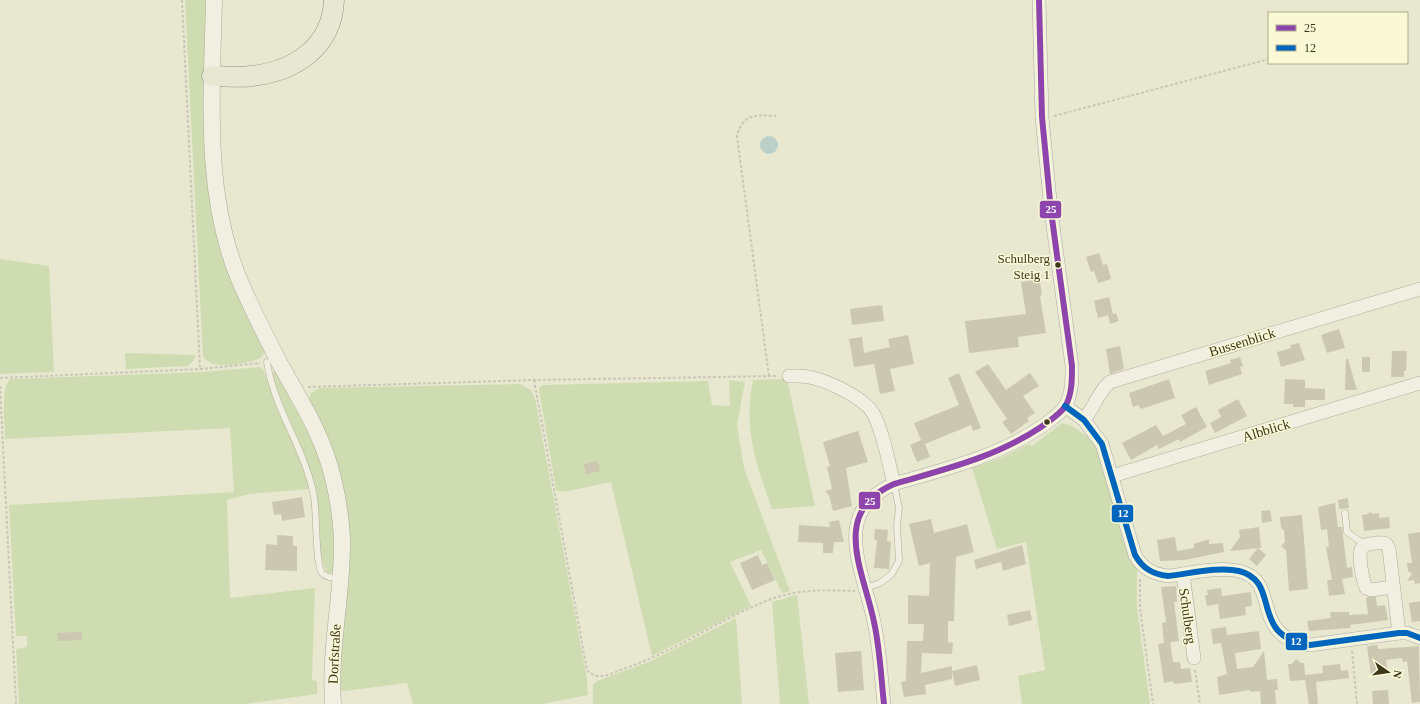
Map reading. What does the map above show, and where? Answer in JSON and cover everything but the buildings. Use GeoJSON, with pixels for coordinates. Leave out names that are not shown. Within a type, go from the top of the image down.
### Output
{"type":"FeatureCollection","features":[{"type":"Feature","properties":{"kind":"main road"},"geometry":{"type":"LineString","coordinates":[[212,76],[251,76],[277,72],[302,59],[319,42],[327,29],[331,19],[334,0]]}},
{"type":"Feature","properties":{"kind":"street","name":"Dorfstraße"},"geometry":{"type":"LineString","coordinates":[[214,0],[212,142],[216,189],[223,228],[239,278],[279,362],[295,387],[314,422],[333,475],[340,514],[342,540],[341,578],[332,663],[332,704]]}},
{"type":"Feature","properties":{"kind":"street"},"geometry":{"type":"LineString","coordinates":[[884,704],[880,656],[875,624],[856,555],[855,542],[857,524],[864,505],[881,490],[894,484],[979,459],[1003,449],[1046,423],[1065,406],[1072,384],[1072,366],[1051,211],[1042,117],[1039,0]]}},
{"type":"Feature","properties":{"kind":"street","name":"Bussenblick"},"geometry":{"type":"LineString","coordinates":[[1084,420],[1093,408],[1101,390],[1110,382],[1420,288]]}},
{"type":"Feature","properties":{"kind":"street"},"geometry":{"type":"LineString","coordinates":[[789,376],[812,377],[826,382],[866,405],[873,413],[877,423],[894,484]]}},
{"type":"Feature","properties":{"kind":"street","name":"Albblick"},"geometry":{"type":"LineString","coordinates":[[1112,476],[1420,383]]}},
{"type":"Feature","properties":{"kind":"street"},"geometry":{"type":"LineString","coordinates":[[1065,406],[1084,420],[1102,444],[1136,555],[1145,569]]}},
{"type":"Feature","properties":{"kind":"street"},"geometry":{"type":"LineString","coordinates":[[1394,587],[1371,590],[1366,588],[1363,582],[1360,553],[1361,548],[1365,545],[1383,543],[1387,544],[1390,549],[1399,633]]}},
{"type":"Feature","properties":{"kind":"street","name":"Schulberg"},"geometry":{"type":"LineString","coordinates":[[1145,569],[1159,575],[1227,570],[1244,573],[1260,588],[1266,602],[1271,622],[1284,638],[1300,643],[1310,645],[1399,633],[1407,633],[1420,638]]}},
{"type":"Feature","properties":{"kind":"street","name":"Schulberg"},"geometry":{"type":"LineString","coordinates":[[1182,574],[1194,658]]}},
{"type":"Feature","properties":{"kind":"lane"},"geometry":{"type":"LineString","coordinates":[[267,362],[270,382],[284,419],[298,446],[313,492],[316,511],[319,562],[322,572],[329,577],[341,578]]}},
{"type":"Feature","properties":{"kind":"lane"},"geometry":{"type":"LineString","coordinates":[[866,588],[880,583],[891,575],[899,561],[897,524],[899,508],[894,484]]}},
{"type":"Feature","properties":{"kind":"lane"},"geometry":{"type":"LineString","coordinates":[[1345,513],[1347,532],[1365,545]]}},
{"type":"Feature","properties":{"kind":"path"},"geometry":{"type":"LineString","coordinates":[[182,0],[200,368]]}},
{"type":"Feature","properties":{"kind":"path"},"geometry":{"type":"LineString","coordinates":[[1061,115],[1268,59]]}},
{"type":"Feature","properties":{"kind":"path"},"geometry":{"type":"LineString","coordinates":[[769,376],[737,136],[740,126],[747,119],[756,115],[776,116]]}},
{"type":"Feature","properties":{"kind":"path"},"geometry":{"type":"LineString","coordinates":[[0,378],[200,368],[267,362]]}},
{"type":"Feature","properties":{"kind":"path"},"geometry":{"type":"LineString","coordinates":[[295,387],[534,380],[789,376]]}},
{"type":"Feature","properties":{"kind":"path"},"geometry":{"type":"LineString","coordinates":[[534,380],[587,670],[591,674],[597,676],[607,675],[651,659],[714,626],[774,598],[814,590],[856,591],[866,588]]}},
{"type":"Feature","properties":{"kind":"path"},"geometry":{"type":"LineString","coordinates":[[0,386],[16,704]]}},
{"type":"Feature","properties":{"kind":"path"},"geometry":{"type":"LineString","coordinates":[[1145,569],[1139,582],[1140,608],[1153,704]]}},
{"type":"Feature","properties":{"kind":"path"},"geometry":{"type":"LineString","coordinates":[[1351,639],[1357,704]]}},
{"type":"Feature","properties":{"kind":"path"},"geometry":{"type":"LineString","coordinates":[[1194,658],[1200,704]]}},
{"type":"Feature","properties":{"kind":"green space"},"geometry":{"type":"Polygon","coordinates":[[[185,0],[206,0],[208,154],[265,348],[263,356],[254,361],[240,364],[219,365],[209,362],[203,357],[185,0]]]}},
{"type":"Feature","properties":{"kind":"green space"},"geometry":{"type":"Polygon","coordinates":[[[0,259],[49,266],[54,372],[0,374],[0,259]]]}},
{"type":"Feature","properties":{"kind":"green space"},"geometry":{"type":"Polygon","coordinates":[[[125,353],[196,355],[188,366],[126,369],[125,353]]]}},
{"type":"Feature","properties":{"kind":"green space"},"geometry":{"type":"Polygon","coordinates":[[[259,367],[263,369],[281,417],[296,448],[310,489],[249,494],[227,500],[230,598],[315,588],[312,680],[317,681],[317,694],[245,704],[19,704],[16,649],[27,647],[27,636],[16,636],[9,505],[234,492],[230,428],[5,439],[4,397],[5,389],[8,383],[11,379],[203,372],[259,367]]]}},
{"type":"Feature","properties":{"kind":"green space"},"geometry":{"type":"Polygon","coordinates":[[[275,371],[320,449],[334,515],[334,573],[328,573],[323,562],[320,549],[317,503],[313,486],[296,435],[274,385],[272,375],[275,371]]]}},
{"type":"Feature","properties":{"kind":"green space"},"geometry":{"type":"Polygon","coordinates":[[[787,379],[815,506],[772,509],[756,461],[753,446],[750,430],[750,397],[753,380],[787,379]]]}},
{"type":"Feature","properties":{"kind":"green space"},"geometry":{"type":"Polygon","coordinates":[[[729,380],[745,382],[737,425],[744,468],[790,591],[782,593],[761,550],[730,562],[751,606],[652,656],[611,482],[563,492],[556,490],[539,389],[542,385],[708,381],[712,405],[730,406],[729,380]]]}},
{"type":"Feature","properties":{"kind":"green space"},"geometry":{"type":"Polygon","coordinates":[[[520,384],[531,390],[535,398],[587,679],[588,695],[542,704],[413,704],[407,683],[336,692],[347,558],[309,399],[311,393],[320,388],[520,384]]]}},
{"type":"Feature","properties":{"kind":"green space"},"geometry":{"type":"Polygon","coordinates":[[[1062,423],[1067,424],[1091,437],[1097,446],[1129,556],[1137,569],[1137,608],[1150,704],[1022,704],[1018,676],[1045,670],[1026,542],[997,549],[972,468],[1001,458],[1029,444],[1032,446],[1062,423]]]}},
{"type":"Feature","properties":{"kind":"green space"},"geometry":{"type":"Polygon","coordinates":[[[797,595],[809,704],[780,704],[772,602],[797,595]]]}},
{"type":"Feature","properties":{"kind":"green space"},"geometry":{"type":"Polygon","coordinates":[[[736,618],[742,704],[593,704],[593,685],[597,681],[651,661],[736,618]]]}},
{"type":"Feature","properties":{"kind":"water"},"geometry":{"type":"Polygon","coordinates":[[[769,136],[775,139],[778,145],[775,151],[769,154],[763,151],[760,145],[763,139],[769,136]]]}},
{"type":"Feature","properties":{"kind":"transit line","name":"25"},"geometry":{"type":"LineString","coordinates":[[884,704],[876,632],[859,564],[856,545],[856,527],[862,510],[874,496],[894,484],[970,461],[1024,437],[1055,417],[1066,405],[1071,391],[1072,366],[1051,211],[1042,117],[1039,0]]}},
{"type":"Feature","properties":{"kind":"transit line","name":"12"},"geometry":{"type":"LineString","coordinates":[[1065,406],[1084,420],[1102,444],[1135,555],[1141,564],[1149,570],[1168,576],[1222,569],[1239,571],[1252,577],[1260,586],[1271,621],[1279,631],[1291,640],[1310,645],[1399,633],[1407,633],[1420,638]]}},
{"type":"Feature","properties":{"kind":"place","name":"Schulberg Steig 1"},"geometry":{"type":"Point","coordinates":[1058,265]}}]}
